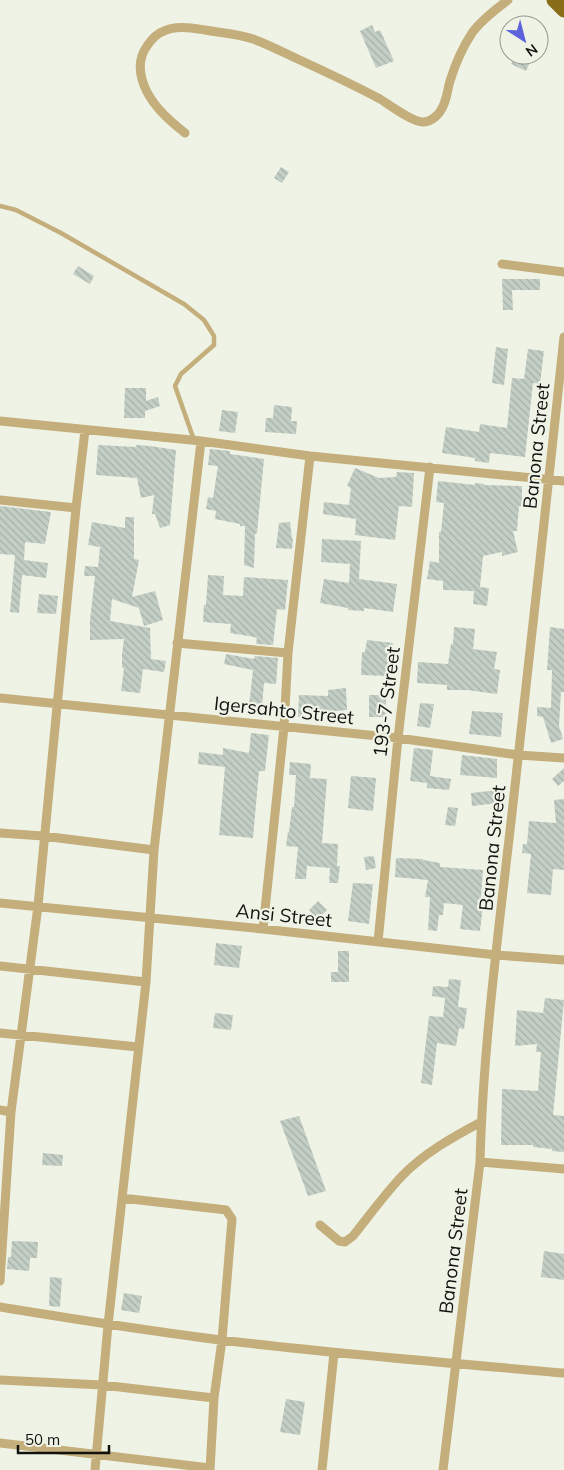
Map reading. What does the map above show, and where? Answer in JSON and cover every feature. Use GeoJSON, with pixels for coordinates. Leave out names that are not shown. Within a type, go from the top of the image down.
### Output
{"type":"FeatureCollection","features":[{"type":"Feature","properties":{"kind":"highway"},"geometry":{"type":"LineString","coordinates":[[554,0],[564,10]]}},
{"type":"Feature","properties":{"kind":"street"},"geometry":{"type":"LineString","coordinates":[[185,133],[153,103],[145,88],[141,74],[140,63],[144,51],[151,40],[164,31],[177,27],[197,28],[252,39],[334,75],[395,108],[406,116],[416,121],[424,122],[432,119],[440,112],[446,101],[450,81],[458,60],[473,31],[508,0]]}},
{"type":"Feature","properties":{"kind":"street"},"geometry":{"type":"LineString","coordinates":[[502,264],[564,272]]}},
{"type":"Feature","properties":{"kind":"street","name":"Banona Street"},"geometry":{"type":"LineString","coordinates":[[443,1470],[480,1162],[481,1122],[496,955],[564,337]]}},
{"type":"Feature","properties":{"kind":"street"},"geometry":{"type":"LineString","coordinates":[[0,421],[197,440],[310,456],[564,481]]}},
{"type":"Feature","properties":{"kind":"street"},"geometry":{"type":"LineString","coordinates":[[0,1281],[11,1112],[38,906],[43,836],[85,430]]}},
{"type":"Feature","properties":{"kind":"street"},"geometry":{"type":"LineString","coordinates":[[95,1470],[108,1325],[146,982],[154,850],[197,440]]}},
{"type":"Feature","properties":{"kind":"street"},"geometry":{"type":"LineString","coordinates":[[263,929],[284,727],[288,653],[310,456]]}},
{"type":"Feature","properties":{"kind":"street","name":"193-7 Street"},"geometry":{"type":"LineString","coordinates":[[378,942],[398,738],[430,467]]}},
{"type":"Feature","properties":{"kind":"street"},"geometry":{"type":"LineString","coordinates":[[0,500],[76,508]]}},
{"type":"Feature","properties":{"kind":"street"},"geometry":{"type":"LineString","coordinates":[[177,643],[288,653]]}},
{"type":"Feature","properties":{"kind":"street","name":"Igersahto Street"},"geometry":{"type":"LineString","coordinates":[[0,698],[398,738],[518,755],[564,758]]}},
{"type":"Feature","properties":{"kind":"street"},"geometry":{"type":"LineString","coordinates":[[0,833],[43,836],[154,850]]}},
{"type":"Feature","properties":{"kind":"street","name":"Ansi Street"},"geometry":{"type":"LineString","coordinates":[[0,903],[149,917],[496,955],[564,960]]}},
{"type":"Feature","properties":{"kind":"street"},"geometry":{"type":"LineString","coordinates":[[0,966],[146,982]]}},
{"type":"Feature","properties":{"kind":"street"},"geometry":{"type":"LineString","coordinates":[[0,1033],[138,1047]]}},
{"type":"Feature","properties":{"kind":"street"},"geometry":{"type":"LineString","coordinates":[[0,1110],[11,1112]]}},
{"type":"Feature","properties":{"kind":"street"},"geometry":{"type":"LineString","coordinates":[[320,1225],[338,1241],[345,1242],[353,1236],[402,1176],[454,1136],[481,1122]]}},
{"type":"Feature","properties":{"kind":"street"},"geometry":{"type":"LineString","coordinates":[[480,1162],[564,1169]]}},
{"type":"Feature","properties":{"kind":"street"},"geometry":{"type":"LineString","coordinates":[[0,1444],[210,1469],[214,1398],[222,1340],[232,1219],[226,1210],[122,1198]]}},
{"type":"Feature","properties":{"kind":"street"},"geometry":{"type":"LineString","coordinates":[[0,1307],[108,1325],[222,1340],[564,1373]]}},
{"type":"Feature","properties":{"kind":"street"},"geometry":{"type":"LineString","coordinates":[[322,1470],[334,1352]]}},
{"type":"Feature","properties":{"kind":"street"},"geometry":{"type":"LineString","coordinates":[[0,1380],[102,1385],[214,1398]]}},
{"type":"Feature","properties":{"kind":"lane"},"geometry":{"type":"LineString","coordinates":[[0,206],[16,210],[61,233],[184,304],[204,320],[214,336],[214,345],[181,374],[175,386],[197,440]]}},
{"type":"Feature","properties":{"kind":"building"},"geometry":{"type":"Polygon","coordinates":[[[372,25],[375,32],[380,30],[394,61],[376,68],[360,31],[372,25]]]}},
{"type":"Feature","properties":{"kind":"building"},"geometry":{"type":"Polygon","coordinates":[[[513,65],[529,65],[526,71],[513,65]]]}},
{"type":"Feature","properties":{"kind":"building"},"geometry":{"type":"Polygon","coordinates":[[[281,167],[289,172],[282,183],[274,178],[281,167]]]}},
{"type":"Feature","properties":{"kind":"building"},"geometry":{"type":"Polygon","coordinates":[[[78,266],[94,276],[90,284],[73,274],[78,266]]]}},
{"type":"Feature","properties":{"kind":"building"},"geometry":{"type":"Polygon","coordinates":[[[502,279],[540,279],[540,290],[512,290],[513,310],[503,310],[502,279]]]}},
{"type":"Feature","properties":{"kind":"building"},"geometry":{"type":"Polygon","coordinates":[[[496,347],[508,349],[504,385],[492,383],[496,347]]]}},
{"type":"Feature","properties":{"kind":"building"},"geometry":{"type":"Polygon","coordinates":[[[528,349],[544,351],[540,384],[533,383],[525,457],[490,453],[489,463],[475,461],[475,458],[442,453],[446,427],[479,432],[480,424],[507,428],[512,378],[524,379],[528,349]]]}},
{"type":"Feature","properties":{"kind":"building"},"geometry":{"type":"Polygon","coordinates":[[[125,388],[146,388],[146,401],[158,397],[160,406],[145,411],[145,418],[124,418],[125,388]]]}},
{"type":"Feature","properties":{"kind":"building"},"geometry":{"type":"Polygon","coordinates":[[[274,405],[292,407],[291,421],[297,421],[296,434],[265,432],[266,418],[273,418],[274,405]]]}},
{"type":"Feature","properties":{"kind":"building"},"geometry":{"type":"Polygon","coordinates":[[[222,410],[238,412],[235,433],[219,431],[222,410]]]}},
{"type":"Feature","properties":{"kind":"building"},"geometry":{"type":"Polygon","coordinates":[[[98,445],[136,447],[136,445],[176,450],[170,525],[160,528],[155,514],[152,514],[154,495],[141,498],[137,478],[96,475],[98,445]]]}},
{"type":"Feature","properties":{"kind":"building"},"geometry":{"type":"Polygon","coordinates":[[[210,449],[230,451],[230,454],[264,459],[257,533],[255,534],[254,568],[244,565],[245,526],[215,519],[216,511],[206,509],[208,497],[213,498],[218,466],[208,465],[210,449]]]}},
{"type":"Feature","properties":{"kind":"building"},"geometry":{"type":"Polygon","coordinates":[[[355,468],[379,478],[396,477],[397,472],[414,473],[412,507],[399,506],[395,540],[355,535],[356,519],[323,514],[324,502],[349,505],[351,488],[347,486],[355,468]]]}},
{"type":"Feature","properties":{"kind":"building"},"geometry":{"type":"Polygon","coordinates":[[[438,481],[475,485],[475,483],[522,486],[522,506],[519,506],[517,531],[513,531],[518,552],[502,556],[502,552],[483,556],[480,587],[489,588],[487,606],[473,604],[474,591],[443,590],[443,581],[427,579],[430,561],[439,563],[439,532],[441,532],[444,503],[436,502],[438,481]]]}},
{"type":"Feature","properties":{"kind":"building"},"geometry":{"type":"Polygon","coordinates":[[[0,506],[51,512],[45,544],[25,542],[24,560],[48,563],[46,578],[22,575],[19,613],[10,612],[15,555],[0,554],[0,506]]]}},
{"type":"Feature","properties":{"kind":"building"},"geometry":{"type":"Polygon","coordinates":[[[125,517],[134,517],[134,559],[139,560],[132,597],[155,591],[163,620],[144,626],[139,608],[112,599],[110,621],[150,628],[151,659],[166,661],[164,672],[143,669],[140,693],[121,691],[124,668],[122,668],[122,654],[124,639],[90,640],[90,620],[95,576],[84,576],[85,566],[98,567],[100,547],[88,545],[92,522],[125,528],[125,517]]]}},
{"type":"Feature","properties":{"kind":"building"},"geometry":{"type":"Polygon","coordinates":[[[290,522],[293,539],[292,549],[276,548],[279,523],[290,522]]]}},
{"type":"Feature","properties":{"kind":"building"},"geometry":{"type":"Polygon","coordinates":[[[322,539],[361,541],[359,579],[397,584],[393,612],[364,608],[364,611],[348,610],[348,608],[320,603],[324,579],[349,583],[350,564],[321,562],[322,539]]]}},
{"type":"Feature","properties":{"kind":"building"},"geometry":{"type":"Polygon","coordinates":[[[208,575],[224,576],[223,595],[243,596],[244,577],[288,580],[285,610],[277,609],[273,645],[256,644],[257,638],[230,633],[231,624],[203,622],[208,575]]]}},
{"type":"Feature","properties":{"kind":"building"},"geometry":{"type":"Polygon","coordinates":[[[39,594],[58,596],[56,614],[37,613],[39,594]]]}},
{"type":"Feature","properties":{"kind":"building"},"geometry":{"type":"Polygon","coordinates":[[[454,627],[475,629],[473,649],[497,652],[494,669],[500,670],[497,694],[467,690],[447,690],[447,685],[417,683],[418,662],[448,664],[451,644],[453,644],[454,627]]]}},
{"type":"Feature","properties":{"kind":"building"},"geometry":{"type":"Polygon","coordinates":[[[550,627],[564,629],[564,692],[561,692],[559,726],[563,739],[551,743],[543,717],[537,716],[537,707],[551,708],[552,670],[547,670],[550,627]]]}},
{"type":"Feature","properties":{"kind":"building"},"geometry":{"type":"Polygon","coordinates":[[[367,640],[393,643],[390,652],[389,676],[361,675],[362,652],[365,652],[367,640]]]}},
{"type":"Feature","properties":{"kind":"building"},"geometry":{"type":"Polygon","coordinates":[[[226,654],[254,659],[255,656],[278,658],[276,684],[264,683],[262,707],[249,706],[253,670],[224,664],[226,654]]]}},
{"type":"Feature","properties":{"kind":"building"},"geometry":{"type":"Polygon","coordinates":[[[346,688],[347,710],[316,713],[316,718],[298,717],[299,695],[328,696],[328,690],[346,688]]]}},
{"type":"Feature","properties":{"kind":"building"},"geometry":{"type":"Polygon","coordinates":[[[369,695],[386,695],[386,717],[369,717],[369,695]]]}},
{"type":"Feature","properties":{"kind":"building"},"geometry":{"type":"Polygon","coordinates":[[[420,703],[434,704],[430,728],[417,726],[420,703]]]}},
{"type":"Feature","properties":{"kind":"building"},"geometry":{"type":"Polygon","coordinates":[[[472,711],[503,713],[501,737],[469,734],[472,711]]]}},
{"type":"Feature","properties":{"kind":"building"},"geometry":{"type":"Polygon","coordinates":[[[251,733],[269,735],[265,771],[259,771],[253,838],[219,835],[225,767],[198,764],[199,752],[223,755],[223,748],[249,753],[251,733]]]}},
{"type":"Feature","properties":{"kind":"building"},"geometry":{"type":"Polygon","coordinates":[[[414,748],[433,750],[430,776],[451,779],[449,790],[427,788],[427,783],[410,781],[414,748]]]}},
{"type":"Feature","properties":{"kind":"building"},"geometry":{"type":"Polygon","coordinates":[[[462,755],[497,759],[497,778],[460,775],[462,755]]]}},
{"type":"Feature","properties":{"kind":"building"},"geometry":{"type":"Polygon","coordinates":[[[290,762],[311,764],[310,778],[327,779],[322,843],[338,844],[337,866],[340,866],[338,883],[329,883],[330,868],[307,866],[306,879],[295,879],[298,847],[286,846],[292,807],[294,807],[296,775],[289,775],[290,762]]]}},
{"type":"Feature","properties":{"kind":"building"},"geometry":{"type":"Polygon","coordinates":[[[564,768],[564,781],[558,786],[552,779],[564,768]]]}},
{"type":"Feature","properties":{"kind":"building"},"geometry":{"type":"Polygon","coordinates":[[[351,776],[376,778],[373,811],[348,808],[351,776]]]}},
{"type":"Feature","properties":{"kind":"building"},"geometry":{"type":"Polygon","coordinates":[[[498,790],[499,803],[472,806],[471,793],[498,790]]]}},
{"type":"Feature","properties":{"kind":"building"},"geometry":{"type":"Polygon","coordinates":[[[564,799],[564,870],[553,869],[551,895],[527,893],[531,854],[522,853],[523,844],[527,844],[529,821],[556,823],[554,800],[564,799]]]}},
{"type":"Feature","properties":{"kind":"building"},"geometry":{"type":"Polygon","coordinates":[[[448,807],[458,808],[455,826],[445,825],[448,807]]]}},
{"type":"Feature","properties":{"kind":"building"},"geometry":{"type":"Polygon","coordinates":[[[374,856],[376,868],[366,870],[364,857],[374,856]]]}},
{"type":"Feature","properties":{"kind":"building"},"geometry":{"type":"Polygon","coordinates":[[[396,858],[423,859],[440,863],[440,867],[483,870],[481,897],[484,897],[480,931],[460,929],[463,905],[444,903],[443,915],[439,915],[437,931],[428,930],[430,897],[425,897],[428,880],[395,877],[396,858]]]}},
{"type":"Feature","properties":{"kind":"building"},"geometry":{"type":"Polygon","coordinates":[[[353,883],[373,884],[369,924],[348,921],[353,883]]]}},
{"type":"Feature","properties":{"kind":"building"},"geometry":{"type":"Polygon","coordinates":[[[318,901],[327,910],[318,919],[309,910],[318,901]]]}},
{"type":"Feature","properties":{"kind":"building"},"geometry":{"type":"Polygon","coordinates":[[[216,943],[242,946],[239,968],[214,965],[216,943]]]}},
{"type":"Feature","properties":{"kind":"building"},"geometry":{"type":"Polygon","coordinates":[[[338,951],[349,951],[349,982],[331,982],[331,972],[338,972],[338,951]]]}},
{"type":"Feature","properties":{"kind":"building"},"geometry":{"type":"Polygon","coordinates":[[[449,979],[461,980],[458,1007],[467,1008],[464,1029],[459,1028],[456,1046],[437,1043],[432,1085],[421,1083],[429,1016],[443,1017],[445,998],[432,996],[433,986],[448,987],[449,979]]]}},
{"type":"Feature","properties":{"kind":"building"},"geometry":{"type":"Polygon","coordinates":[[[545,998],[564,1000],[553,1115],[564,1116],[564,1152],[533,1147],[533,1145],[501,1145],[502,1089],[538,1091],[541,1052],[536,1052],[537,1044],[515,1046],[517,1010],[543,1013],[545,998]]]}},
{"type":"Feature","properties":{"kind":"building"},"geometry":{"type":"Polygon","coordinates":[[[215,1013],[233,1015],[231,1030],[213,1028],[215,1013]]]}},
{"type":"Feature","properties":{"kind":"building"},"geometry":{"type":"Polygon","coordinates":[[[299,1116],[326,1191],[308,1196],[280,1121],[299,1116]]]}},
{"type":"Feature","properties":{"kind":"building"},"geometry":{"type":"Polygon","coordinates":[[[43,1153],[63,1155],[62,1166],[42,1165],[43,1153]]]}},
{"type":"Feature","properties":{"kind":"building"},"geometry":{"type":"Polygon","coordinates":[[[12,1241],[38,1242],[37,1258],[30,1258],[29,1271],[7,1269],[8,1257],[11,1257],[12,1241]]]}},
{"type":"Feature","properties":{"kind":"building"},"geometry":{"type":"Polygon","coordinates":[[[544,1251],[564,1254],[564,1280],[541,1277],[544,1251]]]}},
{"type":"Feature","properties":{"kind":"building"},"geometry":{"type":"Polygon","coordinates":[[[50,1277],[62,1278],[60,1307],[49,1306],[50,1277]]]}},
{"type":"Feature","properties":{"kind":"building"},"geometry":{"type":"Polygon","coordinates":[[[124,1293],[142,1296],[139,1313],[121,1310],[124,1293]]]}},
{"type":"Feature","properties":{"kind":"building"},"geometry":{"type":"Polygon","coordinates":[[[286,1399],[305,1402],[300,1435],[280,1432],[286,1399]]]}}]}
